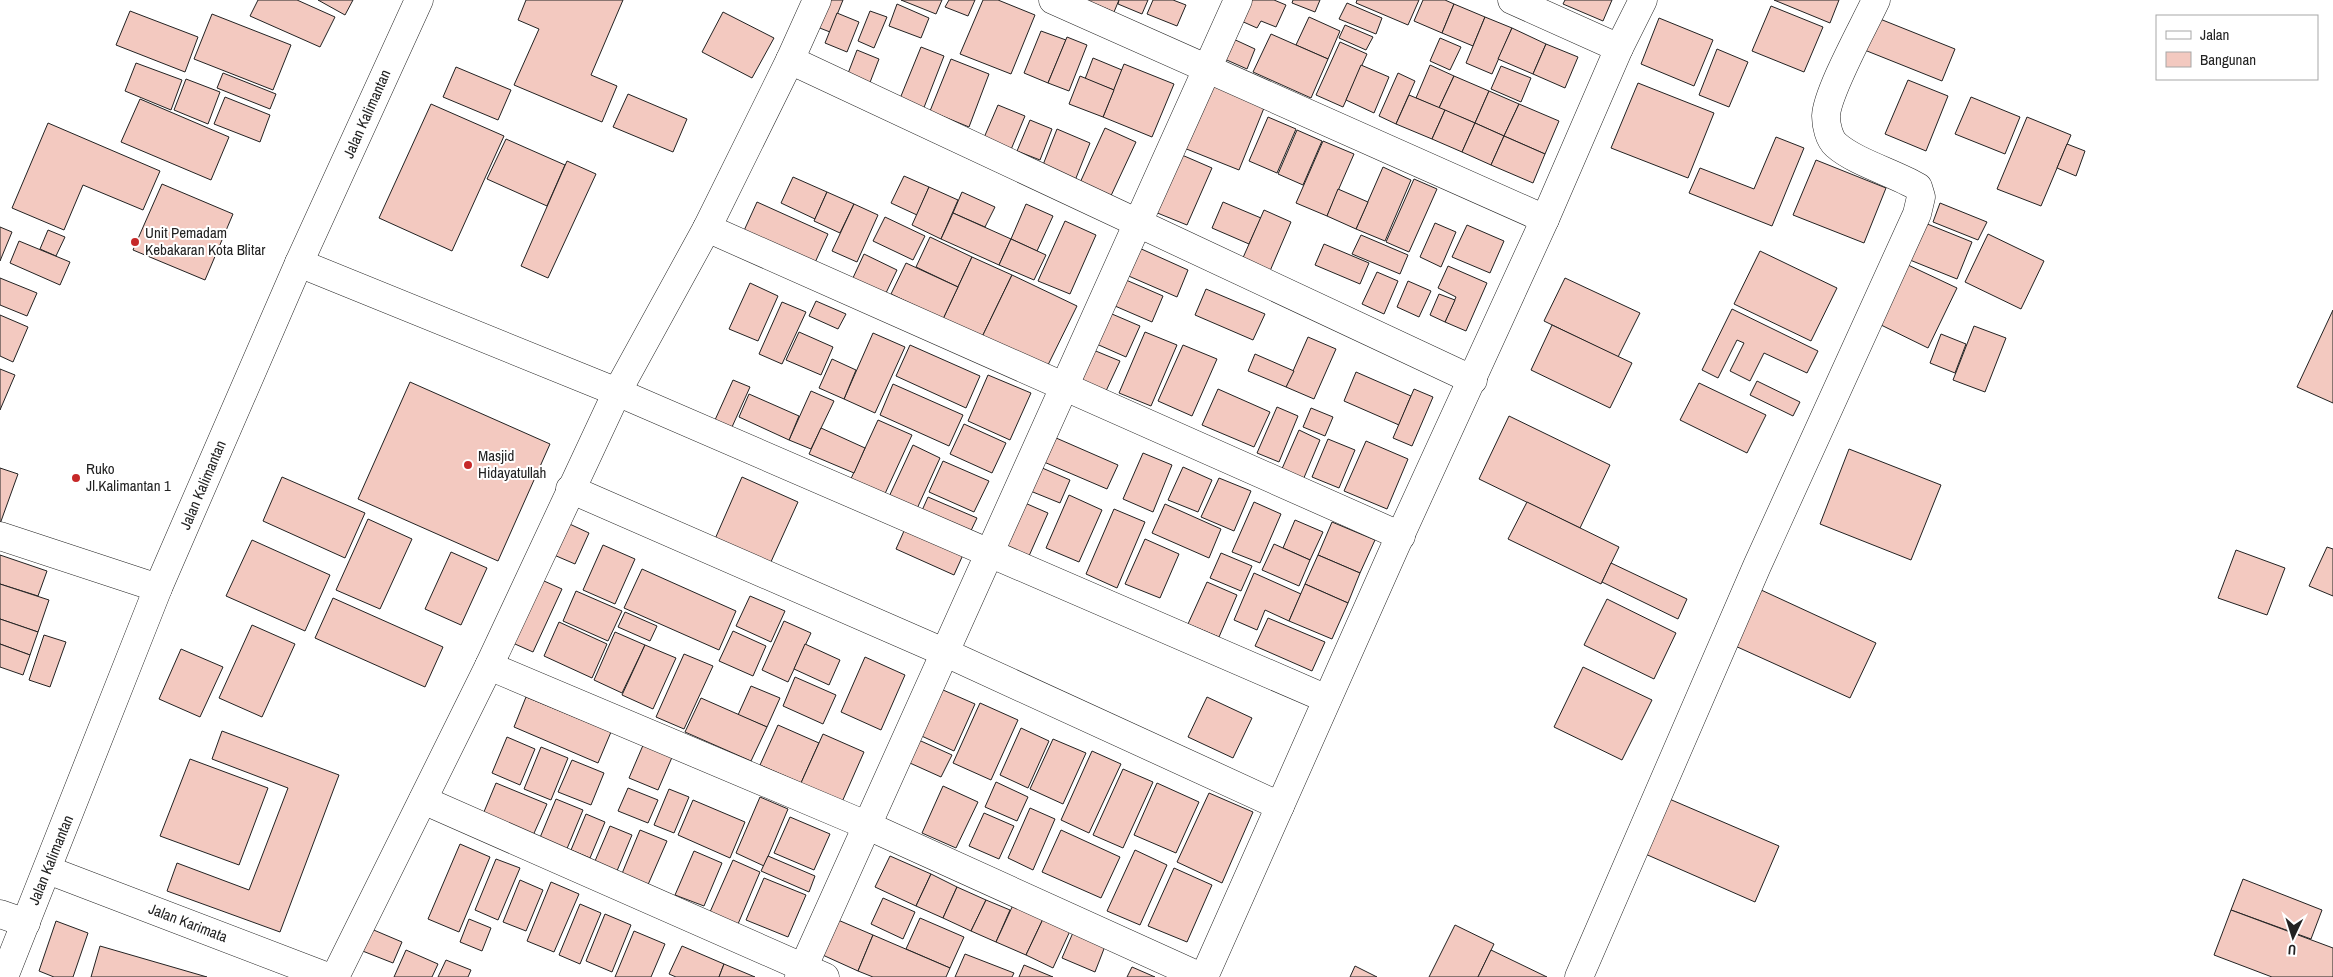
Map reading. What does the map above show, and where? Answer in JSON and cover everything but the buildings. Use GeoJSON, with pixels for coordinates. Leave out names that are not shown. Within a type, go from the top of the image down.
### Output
{"type":"FeatureCollection","features":[{"type":"Feature","properties":{"kind":"main road","name":"Jalan Kalimantan"},"geometry":{"type":"LineString","coordinates":[[4,977],[48,870],[158,588],[299,263],[419,0]]}},
{"type":"Feature","properties":{"kind":"main road"},"geometry":{"type":"LineString","coordinates":[[335,977],[488,666],[617,392],[707,228],[790,60],[817,0]]}},
{"type":"Feature","properties":{"kind":"main road"},"geometry":{"type":"LineString","coordinates":[[1053,0],[1546,219]]}},
{"type":"Feature","properties":{"kind":"main road"},"geometry":{"type":"LineString","coordinates":[[423,800],[810,974],[866,825],[946,653],[1238,0]]}},
{"type":"Feature","properties":{"kind":"main road"},"geometry":{"type":"LineString","coordinates":[[1512,0],[1619,48]]}},
{"type":"Feature","properties":{"kind":"main road"},"geometry":{"type":"LineString","coordinates":[[488,666],[866,825],[1203,977],[1327,699],[1474,380],[1546,219],[1619,48],[1643,0]]}},
{"type":"Feature","properties":{"kind":"main road"},"geometry":{"type":"LineString","coordinates":[[1579,977],[1757,566],[1917,214],[1921,197],[1918,187],[1846,152],[1834,144],[1828,131],[1826,116],[1830,97],[1876,0]]}},
{"type":"Feature","properties":{"kind":"main road"},"geometry":{"type":"LineString","coordinates":[[790,60],[1474,380]]}},
{"type":"Feature","properties":{"kind":"main road"},"geometry":{"type":"LineString","coordinates":[[707,228],[1401,536]]}},
{"type":"Feature","properties":{"kind":"main road"},"geometry":{"type":"LineString","coordinates":[[299,263],[617,392],[1327,699]]}},
{"type":"Feature","properties":{"kind":"main road"},"geometry":{"type":"LineString","coordinates":[[570,489],[946,653],[1280,806]]}},
{"type":"Feature","properties":{"kind":"main road"},"geometry":{"type":"LineString","coordinates":[[0,536],[158,588]]}},
{"type":"Feature","properties":{"kind":"main road","name":"Jalan Karimata"},"geometry":{"type":"LineString","coordinates":[[48,870],[328,977]]}},
{"type":"Feature","properties":{"kind":"main road"},"geometry":{"type":"LineString","coordinates":[[0,914],[26,923]]}},
{"type":"Feature","properties":{"kind":"place","name":"Unit Pemadam Kebakaran Kota Blitar"},"geometry":{"type":"Point","coordinates":[135,242]}},
{"type":"Feature","properties":{"kind":"place","name":"Masjid Hidayatullah"},"geometry":{"type":"Point","coordinates":[468,465]}},
{"type":"Feature","properties":{"kind":"place","name":"Ruko Jl.Kalimantan 1"},"geometry":{"type":"Point","coordinates":[76,478]}}]}
